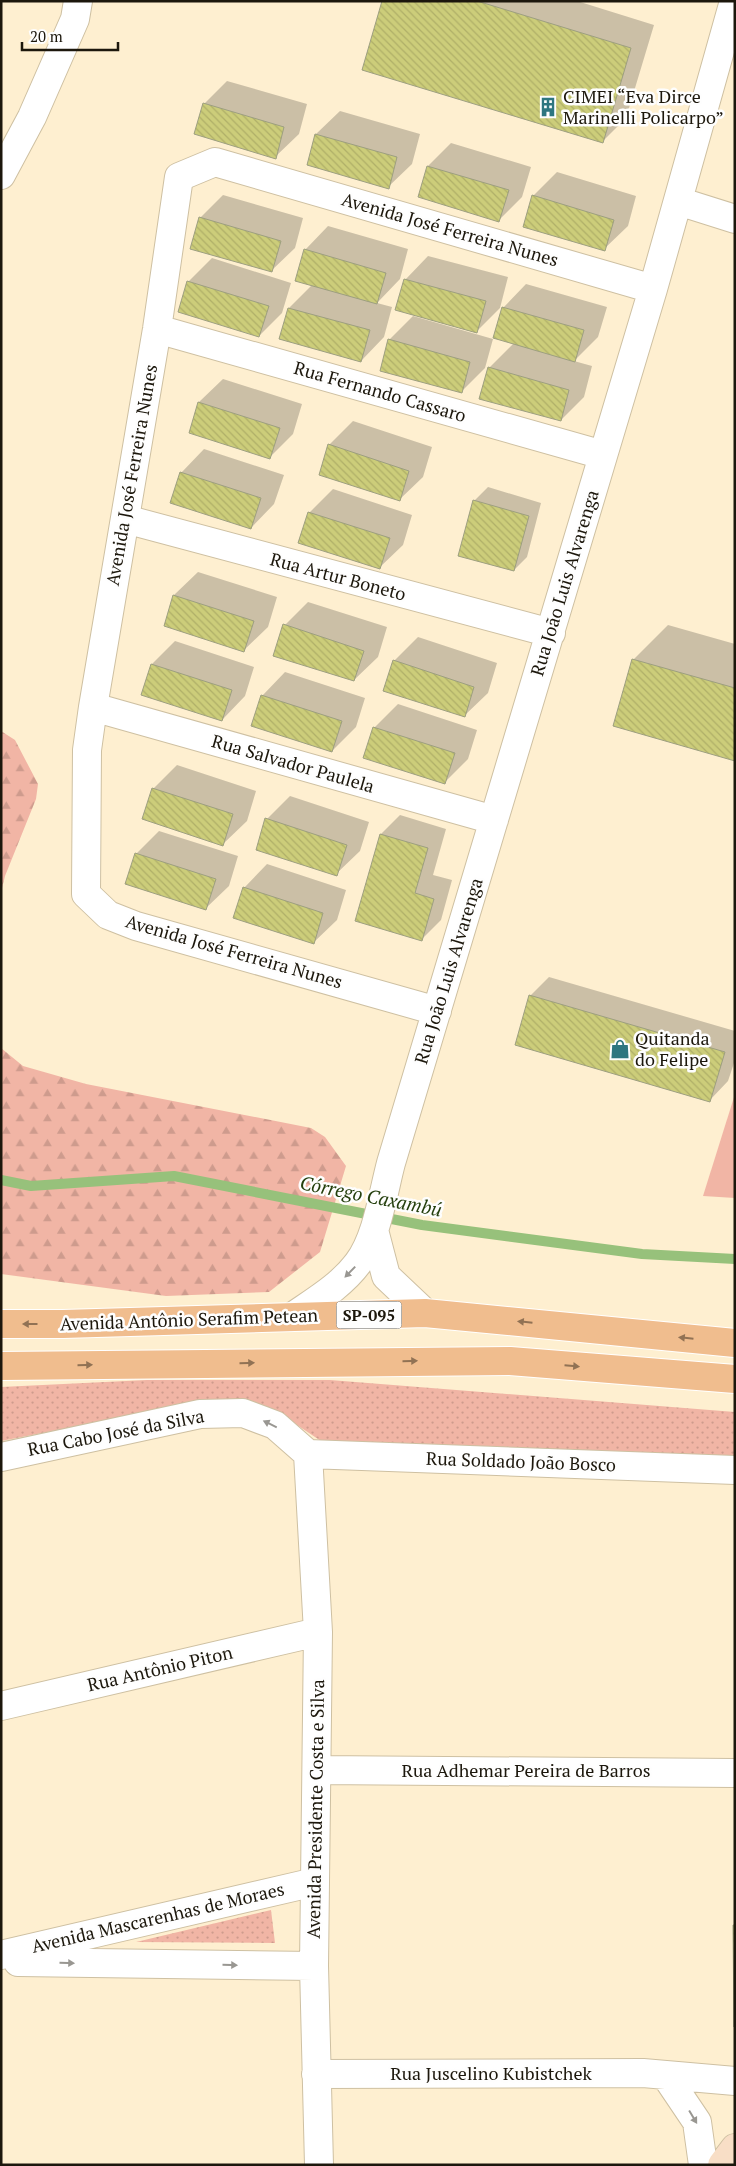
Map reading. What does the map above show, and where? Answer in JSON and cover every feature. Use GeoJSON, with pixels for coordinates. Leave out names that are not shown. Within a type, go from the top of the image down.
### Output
{"type":"FeatureCollection","features":[{"type":"Feature","properties":{"kind":"main road","name":"Avenida Antônio Serafim Petean"},"geometry":{"type":"LineString","coordinates":[[1,1324],[63,1324],[425,1313],[735,1343]]}},
{"type":"Feature","properties":{"kind":"main road"},"geometry":{"type":"LineString","coordinates":[[1,1366],[510,1360],[735,1379]]}},
{"type":"Feature","properties":{"kind":"main road"},"geometry":{"type":"LineString","coordinates":[[722,2165],[735,2148]]}},
{"type":"Feature","properties":{"kind":"street"},"geometry":{"type":"LineString","coordinates":[[1,175],[32,117],[75,19],[78,1]]}},
{"type":"Feature","properties":{"kind":"street","name":"Rua João Luis Alvarenga"},"geometry":{"type":"LineString","coordinates":[[292,1317],[338,1284],[359,1262],[374,1226],[391,1163],[653,289],[734,1]]}},
{"type":"Feature","properties":{"kind":"street","name":"Avenida José Ferreira Nunes"},"geometry":{"type":"LineString","coordinates":[[437,1011],[136,926],[108,915],[86,894],[88,750],[92,707],[157,329],[179,177],[215,162],[653,289]]}},
{"type":"Feature","properties":{"kind":"street"},"geometry":{"type":"LineString","coordinates":[[678,202],[735,220]]}},
{"type":"Feature","properties":{"kind":"street","name":"Rua Fernando Cassaro"},"geometry":{"type":"LineString","coordinates":[[157,329],[604,455]]}},
{"type":"Feature","properties":{"kind":"street","name":"Rua Artur Boneto"},"geometry":{"type":"LineString","coordinates":[[125,519],[551,633]]}},
{"type":"Feature","properties":{"kind":"street","name":"Rua Salvador Paulela"},"geometry":{"type":"LineString","coordinates":[[92,707],[494,820]]}},
{"type":"Feature","properties":{"kind":"street"},"geometry":{"type":"LineString","coordinates":[[374,1226],[386,1276],[425,1313]]}},
{"type":"Feature","properties":{"kind":"street","name":"Rua Cabo José da Silva"},"geometry":{"type":"LineString","coordinates":[[1,1457],[200,1414],[243,1413],[275,1425],[308,1454]]}},
{"type":"Feature","properties":{"kind":"street","name":"Rua Soldado João Bosco"},"geometry":{"type":"LineString","coordinates":[[308,1454],[735,1470]]}},
{"type":"Feature","properties":{"kind":"street","name":"Avenida Presidente Costa e Silva"},"geometry":{"type":"LineString","coordinates":[[308,1454],[318,1632],[314,1966],[319,2165]]}},
{"type":"Feature","properties":{"kind":"street","name":"Rua Antônio Piton"},"geometry":{"type":"LineString","coordinates":[[1,1706],[318,1632]]}},
{"type":"Feature","properties":{"kind":"street","name":"Rua Adhemar Pereira de Barros"},"geometry":{"type":"LineString","coordinates":[[317,1770],[735,1773]]}},
{"type":"Feature","properties":{"kind":"street","name":"Avenida Mascarenhas de Moraes"},"geometry":{"type":"LineString","coordinates":[[1,1955],[315,1882]]}},
{"type":"Feature","properties":{"kind":"street","name":"Avenida Mascarenhas de Moraes"},"geometry":{"type":"LineString","coordinates":[[1,1962],[314,1966]]}},
{"type":"Feature","properties":{"kind":"street","name":"Rua Juscelino Kubistchek"},"geometry":{"type":"LineString","coordinates":[[316,2074],[643,2073],[735,2081]]}},
{"type":"Feature","properties":{"kind":"street"},"geometry":{"type":"LineString","coordinates":[[666,2076],[697,2122],[703,2165]]}},
{"type":"Feature","properties":{"kind":"green space"},"geometry":{"type":"Polygon","coordinates":[[[1,731],[15,740],[38,784],[36,799],[5,876],[1,892],[1,731]]]}},
{"type":"Feature","properties":{"kind":"green space"},"geometry":{"type":"Polygon","coordinates":[[[1,1048],[23,1066],[86,1084],[311,1128],[325,1137],[346,1166],[320,1252],[269,1292],[166,1296],[1,1274],[1,1048]]]}},
{"type":"Feature","properties":{"kind":"green space"},"geometry":{"type":"Polygon","coordinates":[[[735,1094],[735,1198],[703,1196],[735,1094]]]}},
{"type":"Feature","properties":{"kind":"green space"},"geometry":{"type":"Polygon","coordinates":[[[147,1380],[330,1380],[735,1412],[735,1458],[324,1443],[279,1413],[202,1402],[1,1441],[1,1387],[147,1380]]]}},
{"type":"Feature","properties":{"kind":"green space"},"geometry":{"type":"Polygon","coordinates":[[[271,1910],[275,1943],[136,1942],[271,1910]]]}},
{"type":"Feature","properties":{"kind":"building","name":"CIMEI “Eva Dirce Marinelli Policarpo”"},"geometry":{"type":"Polygon","coordinates":[[[382,1],[477,1],[631,48],[603,143],[362,70],[382,1]]]}},
{"type":"Feature","properties":{"kind":"building"},"geometry":{"type":"Polygon","coordinates":[[[203,103],[284,127],[276,159],[194,134],[203,103]]]}},
{"type":"Feature","properties":{"kind":"building"},"geometry":{"type":"Polygon","coordinates":[[[315,134],[397,157],[389,189],[307,165],[315,134]]]}},
{"type":"Feature","properties":{"kind":"building"},"geometry":{"type":"Polygon","coordinates":[[[427,166],[509,190],[499,222],[418,197],[427,166]]]}},
{"type":"Feature","properties":{"kind":"building"},"geometry":{"type":"Polygon","coordinates":[[[532,195],[614,220],[605,251],[523,227],[532,195]]]}},
{"type":"Feature","properties":{"kind":"building"},"geometry":{"type":"Polygon","coordinates":[[[199,217],[281,241],[272,272],[190,249],[199,217]]]}},
{"type":"Feature","properties":{"kind":"building"},"geometry":{"type":"Polygon","coordinates":[[[304,249],[386,273],[377,304],[295,281],[304,249]]]}},
{"type":"Feature","properties":{"kind":"building"},"geometry":{"type":"Polygon","coordinates":[[[404,279],[486,301],[477,333],[395,310],[404,279]]]}},
{"type":"Feature","properties":{"kind":"building"},"geometry":{"type":"Polygon","coordinates":[[[187,281],[269,306],[259,337],[178,312],[187,281]]]}},
{"type":"Feature","properties":{"kind":"building"},"geometry":{"type":"Polygon","coordinates":[[[502,307],[584,330],[575,362],[493,338],[502,307]]]}},
{"type":"Feature","properties":{"kind":"building"},"geometry":{"type":"Polygon","coordinates":[[[288,308],[370,330],[361,362],[279,339],[288,308]]]}},
{"type":"Feature","properties":{"kind":"building"},"geometry":{"type":"Polygon","coordinates":[[[388,339],[470,362],[462,393],[380,371],[388,339]]]}},
{"type":"Feature","properties":{"kind":"building"},"geometry":{"type":"Polygon","coordinates":[[[488,367],[569,390],[561,421],[479,399],[488,367]]]}},
{"type":"Feature","properties":{"kind":"building"},"geometry":{"type":"Polygon","coordinates":[[[198,402],[280,428],[270,459],[189,433],[198,402]]]}},
{"type":"Feature","properties":{"kind":"building"},"geometry":{"type":"Polygon","coordinates":[[[328,444],[409,471],[400,501],[319,475],[328,444]]]}},
{"type":"Feature","properties":{"kind":"building"},"geometry":{"type":"Polygon","coordinates":[[[180,472],[261,498],[251,529],[170,503],[180,472]]]}},
{"type":"Feature","properties":{"kind":"building"},"geometry":{"type":"Polygon","coordinates":[[[473,500],[529,516],[514,571],[458,556],[473,500]]]}},
{"type":"Feature","properties":{"kind":"building"},"geometry":{"type":"Polygon","coordinates":[[[308,512],[390,538],[380,569],[298,543],[308,512]]]}},
{"type":"Feature","properties":{"kind":"building"},"geometry":{"type":"Polygon","coordinates":[[[173,595],[254,621],[244,652],[164,626],[173,595]]]}},
{"type":"Feature","properties":{"kind":"building"},"geometry":{"type":"Polygon","coordinates":[[[283,624],[364,651],[354,681],[273,656],[283,624]]]}},
{"type":"Feature","properties":{"kind":"building"},"geometry":{"type":"Polygon","coordinates":[[[632,659],[735,688],[735,761],[613,726],[632,659]]]}},
{"type":"Feature","properties":{"kind":"building"},"geometry":{"type":"Polygon","coordinates":[[[393,660],[474,687],[465,717],[383,691],[393,660]]]}},
{"type":"Feature","properties":{"kind":"building"},"geometry":{"type":"Polygon","coordinates":[[[151,664],[232,690],[222,721],[141,695],[151,664]]]}},
{"type":"Feature","properties":{"kind":"building"},"geometry":{"type":"Polygon","coordinates":[[[261,695],[342,721],[332,752],[251,726],[261,695]]]}},
{"type":"Feature","properties":{"kind":"building"},"geometry":{"type":"Polygon","coordinates":[[[373,727],[455,753],[445,784],[363,758],[373,727]]]}},
{"type":"Feature","properties":{"kind":"building"},"geometry":{"type":"Polygon","coordinates":[[[152,788],[233,814],[223,846],[142,819],[152,788]]]}},
{"type":"Feature","properties":{"kind":"building"},"geometry":{"type":"Polygon","coordinates":[[[265,818],[347,845],[337,876],[256,850],[265,818]]]}},
{"type":"Feature","properties":{"kind":"building"},"geometry":{"type":"Polygon","coordinates":[[[380,834],[428,848],[415,893],[434,899],[422,941],[355,921],[380,834]]]}},
{"type":"Feature","properties":{"kind":"building"},"geometry":{"type":"Polygon","coordinates":[[[135,853],[216,879],[206,910],[125,884],[135,853]]]}},
{"type":"Feature","properties":{"kind":"building"},"geometry":{"type":"Polygon","coordinates":[[[243,887],[323,913],[314,944],[233,918],[243,887]]]}},
{"type":"Feature","properties":{"kind":"building","name":"Quitanda do Felipe"},"geometry":{"type":"Polygon","coordinates":[[[529,995],[725,1052],[710,1102],[515,1045],[529,995]]]}},
{"type":"Feature","properties":{"kind":"building"},"geometry":{"type":"Polygon","coordinates":[[[733,1925],[735,1925],[734,2027],[733,1925]]]}},
{"type":"Feature","properties":{"kind":"waterway","name":"Córrego Caxambú"},"geometry":{"type":"LineString","coordinates":[[1,1180],[31,1186],[174,1176],[422,1225],[642,1254],[735,1259]]}},
{"type":"Feature","properties":{"kind":"place","name":"CIMEI “Eva Dirce Marinelli Policarpo”"},"geometry":{"type":"Point","coordinates":[548,107]}},
{"type":"Feature","properties":{"kind":"place","name":"Quitanda do Felipe"},"geometry":{"type":"Point","coordinates":[620,1049]}}]}
